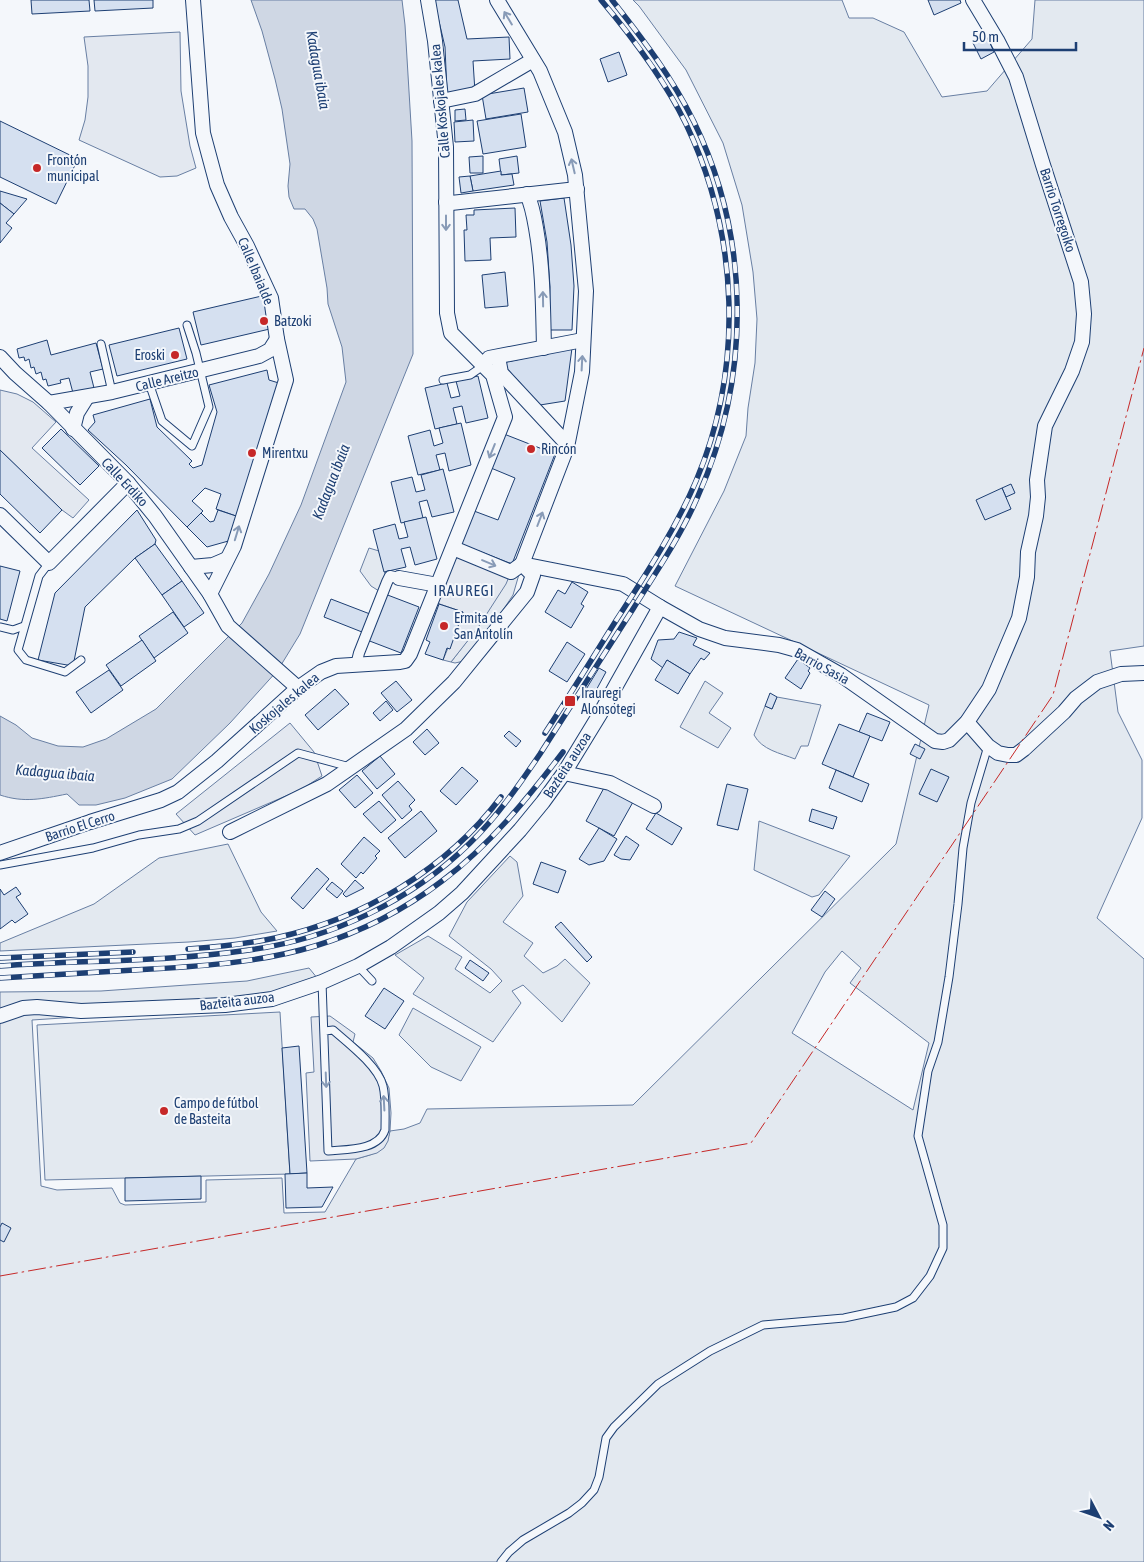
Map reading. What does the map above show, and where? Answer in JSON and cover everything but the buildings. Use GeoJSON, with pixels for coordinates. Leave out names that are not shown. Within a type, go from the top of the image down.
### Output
{"type":"FeatureCollection","features":[{"type":"Feature","properties":{"kind":"street","name":"Calle Ibaialde"},"geometry":{"type":"LineString","coordinates":[[193,0],[203,133],[217,185],[271,298],[286,380],[234,546],[210,594]]}},
{"type":"Feature","properties":{"kind":"street","name":"Calle Koskojales kalea"},"geometry":{"type":"LineString","coordinates":[[428,0],[435,41],[446,147],[447,313],[451,333],[493,375],[505,417]]}},
{"type":"Feature","properties":{"kind":"street"},"geometry":{"type":"LineString","coordinates":[[497,0],[540,72],[565,132],[577,189],[586,291],[582,372],[567,444],[522,564],[511,572],[453,548],[505,417],[513,401],[518,398],[526,400]]}},
{"type":"Feature","properties":{"kind":"street","name":"Barrio Torregoiko"},"geometry":{"type":"LineString","coordinates":[[973,0],[1016,77],[1081,282],[1084,314],[1082,342],[1072,371],[1045,426]]}},
{"type":"Feature","properties":{"kind":"street"},"geometry":{"type":"LineString","coordinates":[[441,101],[475,94],[533,60]]}},
{"type":"Feature","properties":{"kind":"street"},"geometry":{"type":"LineString","coordinates":[[446,202],[577,189]]}},
{"type":"Feature","properties":{"kind":"street"},"geometry":{"type":"LineString","coordinates":[[527,194],[532,206],[538,238],[543,287],[544,348]]}},
{"type":"Feature","properties":{"kind":"street","name":"Calle Areitzo"},"geometry":{"type":"LineString","coordinates":[[49,403],[87,398],[259,356],[270,350],[277,338]]}},
{"type":"Feature","properties":{"kind":"street"},"geometry":{"type":"LineString","coordinates":[[480,362],[583,340]]}},
{"type":"Feature","properties":{"kind":"street"},"geometry":{"type":"LineString","coordinates":[[259,356],[269,357],[284,370]]}},
{"type":"Feature","properties":{"kind":"street","name":"Calle Erdiko"},"geometry":{"type":"LineString","coordinates":[[0,357],[49,403],[128,483],[155,516],[210,594],[228,626],[298,688]]}},
{"type":"Feature","properties":{"kind":"street"},"geometry":{"type":"LineString","coordinates":[[498,357],[501,373],[567,444]]}},
{"type":"Feature","properties":{"kind":"street"},"geometry":{"type":"LineString","coordinates":[[0,378],[15,373]]}},
{"type":"Feature","properties":{"kind":"street"},"geometry":{"type":"LineString","coordinates":[[74,429],[77,413],[87,398]]}},
{"type":"Feature","properties":{"kind":"street","name":"Barrio Sasia"},"geometry":{"type":"LineString","coordinates":[[660,607],[698,628],[725,638],[779,644],[797,650],[841,675],[935,740],[943,742],[949,740],[967,722],[989,690],[1018,618],[1027,577],[1028,552],[1036,516],[1037,480],[1045,426]]}},
{"type":"Feature","properties":{"kind":"street"},"geometry":{"type":"LineString","coordinates":[[0,515],[50,563],[128,483]]}},
{"type":"Feature","properties":{"kind":"street","name":"Koskojales kalea"},"geometry":{"type":"LineString","coordinates":[[161,800],[178,792],[218,761],[298,688],[321,672],[336,666],[400,662],[408,658],[453,548]]}},
{"type":"Feature","properties":{"kind":"street"},"geometry":{"type":"LineString","coordinates":[[191,567],[214,565],[227,559]]}},
{"type":"Feature","properties":{"kind":"street"},"geometry":{"type":"LineString","coordinates":[[522,564],[623,584],[660,607]]}},
{"type":"Feature","properties":{"kind":"street"},"geometry":{"type":"LineString","coordinates":[[230,832],[327,784],[406,729],[454,682],[527,592],[533,576],[522,564]]}},
{"type":"Feature","properties":{"kind":"street"},"geometry":{"type":"LineString","coordinates":[[356,665],[390,580],[438,585]]}},
{"type":"Feature","properties":{"kind":"street","name":"Bazteita auzoa"},"geometry":{"type":"LineString","coordinates":[[0,1016],[23,1008],[37,1007],[81,1011],[225,1006],[272,999],[322,982],[358,966],[440,913],[462,893],[520,830],[564,773],[610,697],[660,607]]}},
{"type":"Feature","properties":{"kind":"street"},"geometry":{"type":"LineString","coordinates":[[967,722],[988,746],[998,753],[1016,754],[1024,749],[1064,712],[1076,698],[1097,682],[1121,674],[1144,673]]}},
{"type":"Feature","properties":{"kind":"street"},"geometry":{"type":"LineString","coordinates":[[564,773],[610,783],[654,806]]}},
{"type":"Feature","properties":{"kind":"street","name":"Barrio El Cerro"},"geometry":{"type":"LineString","coordinates":[[0,853],[161,800]]}},
{"type":"Feature","properties":{"kind":"lane"},"geometry":{"type":"LineString","coordinates":[[149,383],[162,421],[192,446],[208,408],[187,325]]}},
{"type":"Feature","properties":{"kind":"lane"},"geometry":{"type":"LineString","coordinates":[[101,344],[112,392]]}},
{"type":"Feature","properties":{"kind":"lane"},"geometry":{"type":"LineString","coordinates":[[443,380],[470,375],[480,362]]}},
{"type":"Feature","properties":{"kind":"lane"},"geometry":{"type":"LineString","coordinates":[[50,563],[38,576],[18,650],[26,660],[65,672],[81,660]]}},
{"type":"Feature","properties":{"kind":"lane"},"geometry":{"type":"LineString","coordinates":[[0,626],[12,630],[24,626]]}},
{"type":"Feature","properties":{"kind":"lane"},"geometry":{"type":"LineString","coordinates":[[501,1562],[523,1540],[569,1513],[594,1490],[599,1477],[606,1438],[614,1427],[658,1384],[710,1352],[763,1325],[844,1318],[896,1307],[913,1298],[930,1276],[943,1248],[943,1225],[918,1136],[928,1071],[938,1042],[948,977],[958,904],[962,848],[971,803],[988,746]]}},
{"type":"Feature","properties":{"kind":"lane"},"geometry":{"type":"LineString","coordinates":[[0,865],[93,848],[138,835],[179,829],[198,821],[298,753],[350,767]]}},
{"type":"Feature","properties":{"kind":"lane"},"geometry":{"type":"LineString","coordinates":[[358,966],[372,981]]}},
{"type":"Feature","properties":{"kind":"lane"},"geometry":{"type":"LineString","coordinates":[[322,982],[328,1152],[362,1148],[378,1140],[385,1130],[383,1086],[372,1067],[347,1042],[332,1030],[324,1031]]}},
{"type":"Feature","properties":{"kind":"shaded area"},"geometry":{"type":"Polygon","coordinates":[[[633,0],[842,0],[849,18],[873,18],[904,32],[942,97],[987,91],[1032,39],[1035,0],[1144,0],[1144,646],[1110,651],[1118,712],[1142,760],[1142,818],[1097,918],[1144,959],[1144,1562],[0,1562],[0,992],[101,991],[247,981],[309,968],[318,979],[276,1004],[32,1020],[41,1186],[57,1190],[112,1188],[120,1203],[125,1205],[206,1202],[206,1180],[282,1178],[284,1213],[325,1212],[356,1159],[379,1151],[385,1144],[390,1131],[404,1129],[420,1123],[427,1109],[633,1105],[896,844],[929,705],[675,586],[724,491],[746,436],[755,363],[757,319],[753,272],[742,205],[723,143],[686,70],[633,0]],[[842,951],[825,972],[792,1033],[913,1110],[929,1043],[850,983],[861,968],[842,951]]]}},
{"type":"Feature","properties":{"kind":"shaded area"},"geometry":{"type":"Polygon","coordinates":[[[180,32],[181,91],[190,146],[196,168],[177,176],[160,177],[79,140],[85,120],[88,97],[88,66],[84,37],[180,32]]]}},
{"type":"Feature","properties":{"kind":"shaded area"},"geometry":{"type":"Polygon","coordinates":[[[0,390],[17,394],[33,402],[56,422],[32,448],[89,500],[73,518],[62,510],[0,450],[0,390]]]}},
{"type":"Feature","properties":{"kind":"shaded area"},"geometry":{"type":"Polygon","coordinates":[[[369,548],[379,551],[386,577],[379,591],[371,586],[360,571],[369,548]]]}},
{"type":"Feature","properties":{"kind":"shaded area"},"geometry":{"type":"Polygon","coordinates":[[[453,548],[511,572],[506,584],[477,629],[451,662],[443,660],[463,612],[431,601],[453,548]]]}},
{"type":"Feature","properties":{"kind":"shaded area"},"geometry":{"type":"Polygon","coordinates":[[[522,564],[513,595],[491,628],[464,661],[451,662],[478,627],[511,572],[522,564]]]}},
{"type":"Feature","properties":{"kind":"shaded area"},"geometry":{"type":"Polygon","coordinates":[[[705,681],[723,693],[709,713],[731,728],[718,748],[680,727],[705,681]]]}},
{"type":"Feature","properties":{"kind":"shaded area"},"geometry":{"type":"Polygon","coordinates":[[[777,697],[821,705],[808,746],[801,746],[795,759],[767,748],[754,735],[765,706],[772,709],[777,697]]]}},
{"type":"Feature","properties":{"kind":"shaded area"},"geometry":{"type":"Polygon","coordinates":[[[290,723],[314,752],[322,776],[302,789],[195,835],[176,814],[290,723]]]}},
{"type":"Feature","properties":{"kind":"shaded area"},"geometry":{"type":"Polygon","coordinates":[[[759,821],[850,856],[819,895],[812,897],[754,870],[759,821]]]}},
{"type":"Feature","properties":{"kind":"shaded area"},"geometry":{"type":"Polygon","coordinates":[[[228,844],[261,912],[277,931],[235,938],[189,942],[0,951],[0,943],[94,904],[159,858],[228,844]]]}},
{"type":"Feature","properties":{"kind":"shaded area"},"geometry":{"type":"Polygon","coordinates":[[[510,856],[517,862],[523,896],[503,922],[533,943],[524,956],[543,973],[557,966],[565,959],[590,983],[562,1022],[523,985],[512,991],[521,1003],[493,1042],[413,994],[424,978],[395,955],[428,936],[462,957],[455,969],[490,993],[502,981],[491,969],[449,936],[467,902],[510,856]]]}},
{"type":"Feature","properties":{"kind":"shaded area"},"geometry":{"type":"Polygon","coordinates":[[[413,1008],[481,1047],[461,1081],[431,1067],[399,1035],[413,1008]]]}},
{"type":"Feature","properties":{"kind":"shaded area","name":"Campo de fútbol de Basteita"},"geometry":{"type":"Polygon","coordinates":[[[280,1012],[290,1174],[45,1180],[37,1025],[280,1012]]]}},
{"type":"Feature","properties":{"kind":"shaded area"},"geometry":{"type":"Polygon","coordinates":[[[330,1016],[355,1034],[353,1042],[373,1058],[381,1071],[389,1088],[390,1131],[384,1148],[377,1153],[356,1159],[310,1161],[306,1073],[314,1072],[311,1017],[330,1016]]]}},
{"type":"Feature","properties":{"kind":"water","name":"Kadagua ibaia"},"geometry":{"type":"Polygon","coordinates":[[[251,0],[402,0],[412,141],[413,354],[300,634],[278,670],[230,723],[172,779],[125,798],[96,805],[79,805],[67,794],[25,800],[0,795],[0,716],[16,725],[32,738],[58,746],[83,747],[106,739],[156,709],[242,623],[269,574],[301,505],[346,382],[342,347],[328,304],[317,229],[313,219],[305,209],[294,209],[289,197],[290,164],[282,109],[262,31],[251,0]]]}},
{"type":"Feature","properties":{"kind":"railway"},"geometry":{"type":"LineString","coordinates":[[545,733],[649,568],[688,499],[712,438],[722,393],[728,348],[729,302],[725,256],[717,211],[704,167],[686,124],[668,91],[625,29],[601,0]]}},
{"type":"Feature","properties":{"kind":"railway"},"geometry":{"type":"LineString","coordinates":[[0,966],[187,957],[280,945],[339,927],[368,914],[422,883],[470,843],[516,789],[668,554],[698,496],[715,451],[728,404],[735,357],[737,309],[734,261],[726,213],[713,167],[694,122],[666,74],[612,0]]}},
{"type":"Feature","properties":{"kind":"railway"},"geometry":{"type":"LineString","coordinates":[[0,978],[172,968],[254,960],[315,946],[349,934],[382,919],[428,892],[476,853],[507,821],[563,752]]}},
{"type":"Feature","properties":{"kind":"railway"},"geometry":{"type":"LineString","coordinates":[[188,949],[232,945],[275,938],[340,918],[371,904],[401,887],[455,847],[501,797]]}},
{"type":"Feature","properties":{"kind":"railway"},"geometry":{"type":"LineString","coordinates":[[0,958],[133,952]]}},
{"type":"Feature","properties":{"kind":"power"},"geometry":{"type":"LineString","coordinates":[[0,1276],[751,1143],[1053,695],[1144,348]]}},
{"type":"Feature","properties":{"kind":"place","name":"Frontón municipal"},"geometry":{"type":"Point","coordinates":[37,168]}},
{"type":"Feature","properties":{"kind":"place","name":"Batzoki"},"geometry":{"type":"Point","coordinates":[264,321]}},
{"type":"Feature","properties":{"kind":"place","name":"Eroski"},"geometry":{"type":"Point","coordinates":[175,355]}},
{"type":"Feature","properties":{"kind":"place","name":"Rincón"},"geometry":{"type":"Point","coordinates":[531,449]}},
{"type":"Feature","properties":{"kind":"place","name":"Mirentxu"},"geometry":{"type":"Point","coordinates":[252,453]}},
{"type":"Feature","properties":{"kind":"place","name":"Ermita de San Antolín"},"geometry":{"type":"Point","coordinates":[444,626]}},
{"type":"Feature","properties":{"kind":"place","name":"Irauregi Alonsotegi"},"geometry":{"type":"Point","coordinates":[570,701]}},
{"type":"Feature","properties":{"kind":"place","name":"Campo de fútbol de Basteita"},"geometry":{"type":"Point","coordinates":[164,1111]}},
{"type":"Feature","properties":{"kind":"district","name":"IRAUREGI"},"geometry":{"type":"Point","coordinates":[464,591]}}]}
